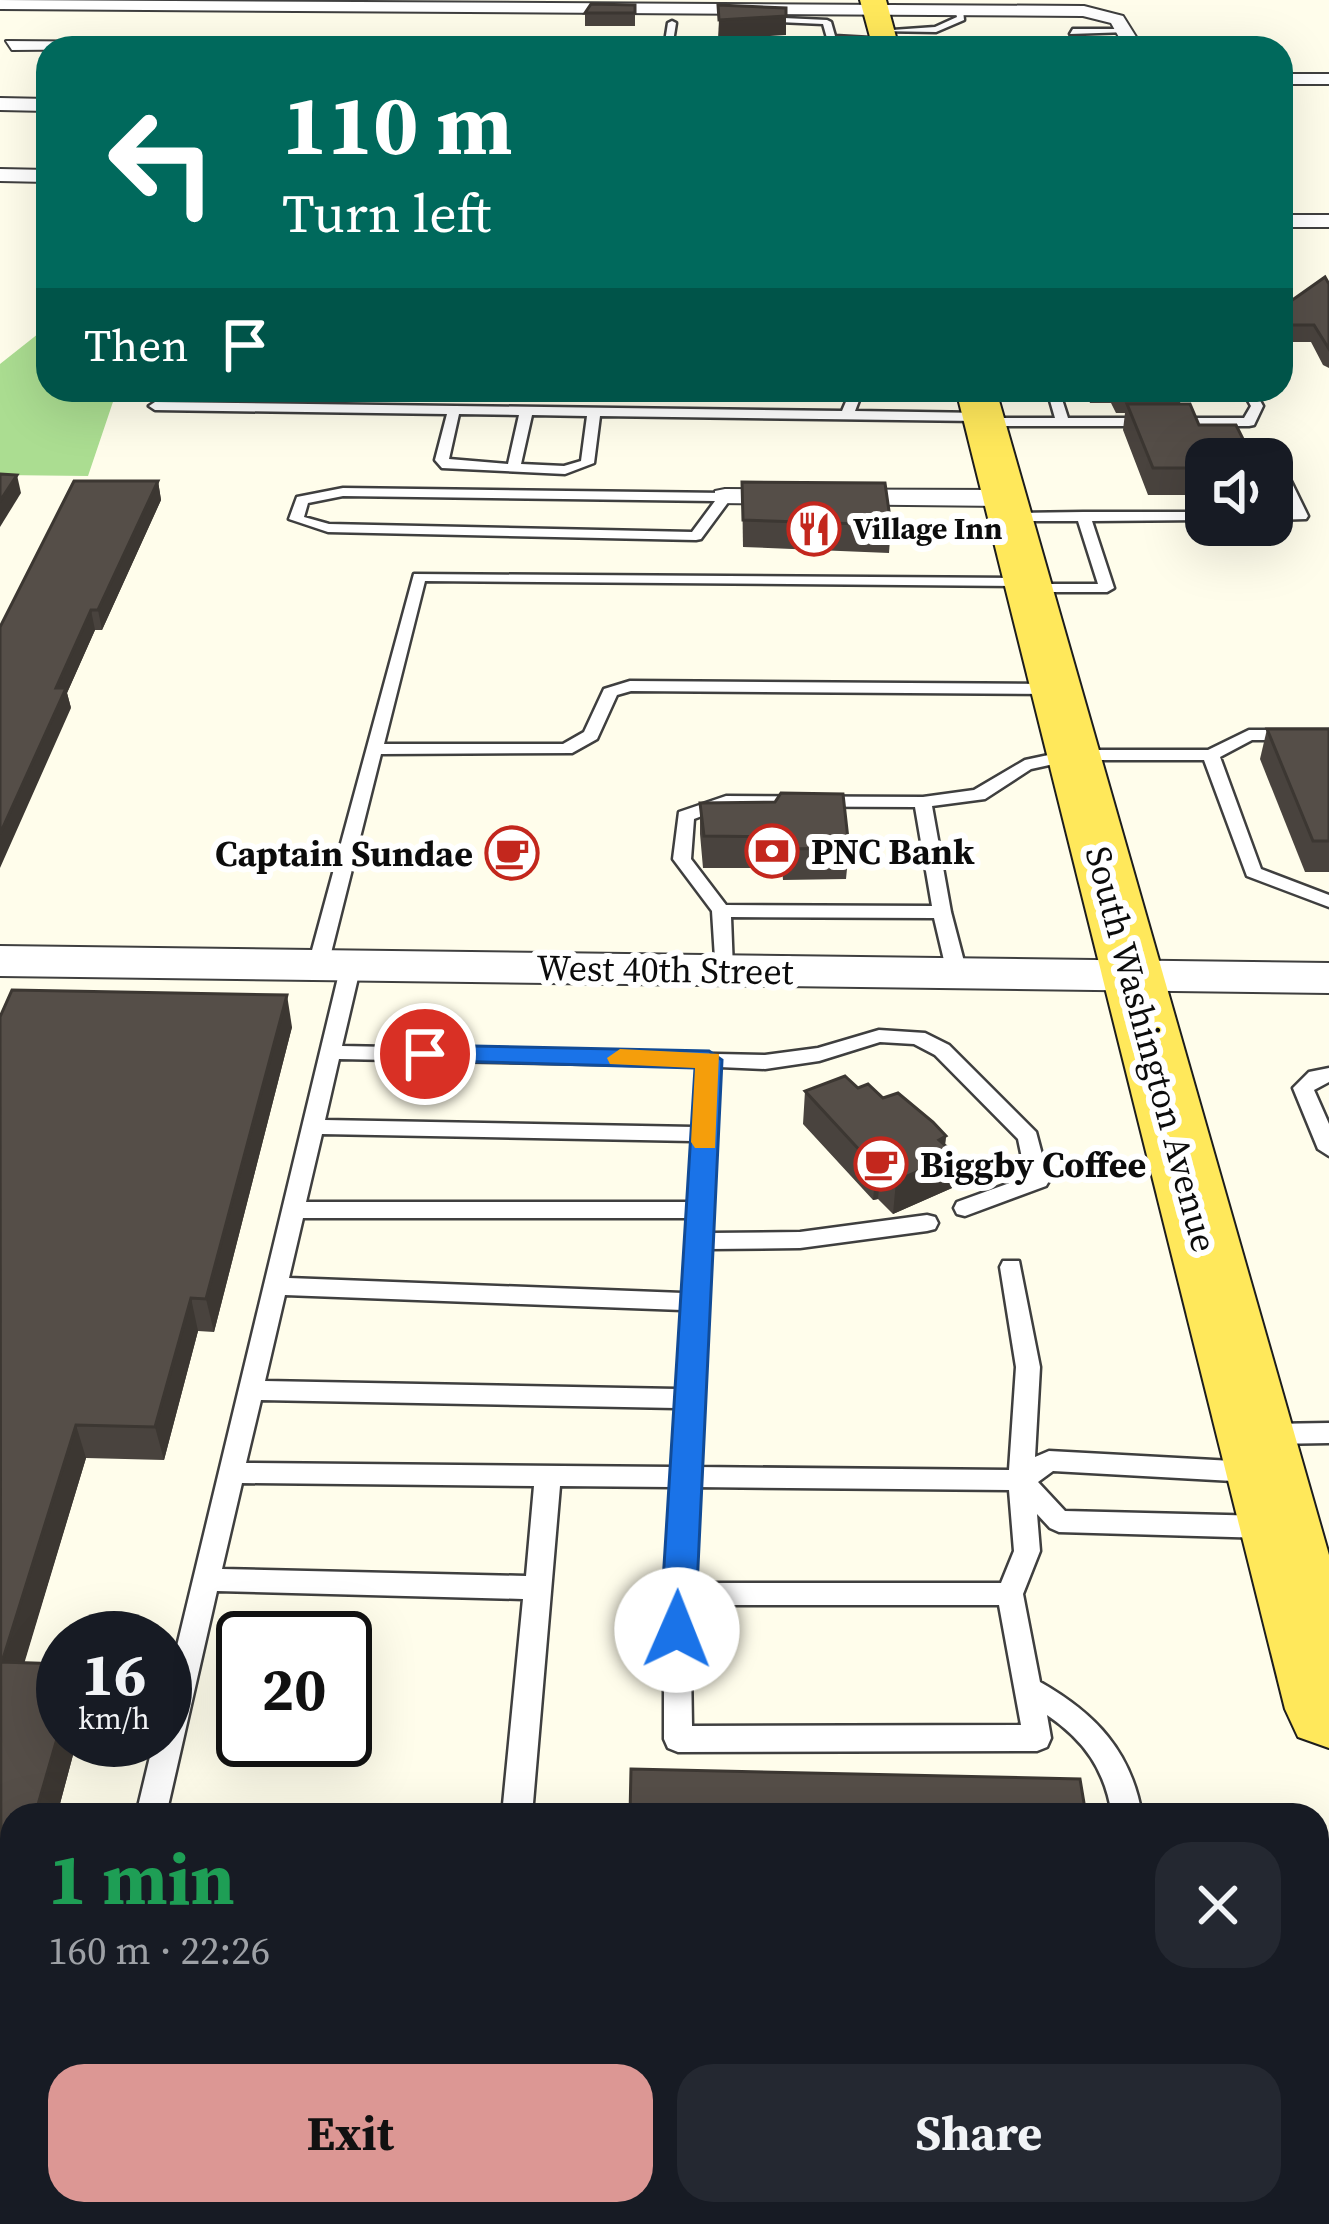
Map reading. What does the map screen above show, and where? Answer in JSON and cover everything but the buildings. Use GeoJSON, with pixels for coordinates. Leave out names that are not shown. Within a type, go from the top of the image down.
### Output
{"type":"FeatureCollection","features":[{"type":"Feature","properties":{"kind":"main road","name":"South Washington Avenue"},"geometry":{"type":"LineString","coordinates":[[980,410],[1266,1478],[1323,1665]]}},
{"type":"Feature","properties":{"kind":"street"},"geometry":{"type":"LineString","coordinates":[[0,4],[52,4],[275,31]]}},
{"type":"Feature","properties":{"kind":"street"},"geometry":{"type":"LineString","coordinates":[[6,51],[52,4]]}},
{"type":"Feature","properties":{"kind":"street"},"geometry":{"type":"LineString","coordinates":[[208,36],[716,8],[785,9],[880,26],[959,10],[1084,11],[1105,13],[1125,36]]}},
{"type":"Feature","properties":{"kind":"street"},"geometry":{"type":"LineString","coordinates":[[6,51],[36,49]]}},
{"type":"Feature","properties":{"kind":"street"},"geometry":{"type":"LineString","coordinates":[[1293,79],[1329,79]]}},
{"type":"Feature","properties":{"kind":"street"},"geometry":{"type":"LineString","coordinates":[[0,104],[36,105]]}},
{"type":"Feature","properties":{"kind":"street"},"geometry":{"type":"LineString","coordinates":[[0,175],[36,176]]}},
{"type":"Feature","properties":{"kind":"street"},"geometry":{"type":"LineString","coordinates":[[1293,221],[1329,221]]}},
{"type":"Feature","properties":{"kind":"street"},"geometry":{"type":"LineString","coordinates":[[725,497],[1006,507]]}},
{"type":"Feature","properties":{"kind":"street","name":"West 40th Street"},"geometry":{"type":"LineString","coordinates":[[0,961],[1329,978]]}},
{"type":"Feature","properties":{"kind":"lane"},"geometry":{"type":"LineString","coordinates":[[785,9],[827,22],[830,36]]}},
{"type":"Feature","properties":{"kind":"lane"},"geometry":{"type":"LineString","coordinates":[[839,36],[880,26],[919,30],[953,23],[961,18],[959,10]]}},
{"type":"Feature","properties":{"kind":"lane"},"geometry":{"type":"LineString","coordinates":[[919,30],[925,36]]}},
{"type":"Feature","properties":{"kind":"lane"},"geometry":{"type":"LineString","coordinates":[[1072,32],[1100,36]]}},
{"type":"Feature","properties":{"kind":"lane"},"geometry":{"type":"LineString","coordinates":[[568,412],[569,402]]}},
{"type":"Feature","properties":{"kind":"lane"},"geometry":{"type":"LineString","coordinates":[[656,413],[657,402]]}},
{"type":"Feature","properties":{"kind":"lane"},"geometry":{"type":"LineString","coordinates":[[847,416],[852,402]]}},
{"type":"Feature","properties":{"kind":"lane"},"geometry":{"type":"LineString","coordinates":[[1057,402],[1063,422]]}},
{"type":"Feature","properties":{"kind":"lane"},"geometry":{"type":"LineString","coordinates":[[155,406],[847,416],[980,410],[1063,422],[1249,422],[1258,406],[1256,402]]}},
{"type":"Feature","properties":{"kind":"lane"},"geometry":{"type":"LineString","coordinates":[[454,410],[442,460],[447,465],[513,470],[565,470],[586,463],[594,412]]}},
{"type":"Feature","properties":{"kind":"lane"},"geometry":{"type":"LineString","coordinates":[[513,470],[526,411]]}},
{"type":"Feature","properties":{"kind":"lane"},"geometry":{"type":"LineString","coordinates":[[343,492],[725,497],[696,536],[328,528],[296,519],[302,500],[343,492]]}},
{"type":"Feature","properties":{"kind":"lane"},"geometry":{"type":"LineString","coordinates":[[1006,507],[1083,516],[1185,516]]}},
{"type":"Feature","properties":{"kind":"lane"},"geometry":{"type":"LineString","coordinates":[[155,1803],[330,1052],[334,965],[374,749],[418,577],[1107,588],[1083,516]]}},
{"type":"Feature","properties":{"kind":"lane"},"geometry":{"type":"LineString","coordinates":[[374,749],[566,749],[591,735],[610,692],[630,686],[1055,689]]}},
{"type":"Feature","properties":{"kind":"lane"},"geometry":{"type":"LineString","coordinates":[[723,970],[722,911],[682,859],[685,816],[726,801],[923,802],[979,795],[1025,764],[1072,754],[1211,755],[1250,735],[1329,735]]}},
{"type":"Feature","properties":{"kind":"lane"},"geometry":{"type":"LineString","coordinates":[[1211,755],[1253,872],[1329,901]]}},
{"type":"Feature","properties":{"kind":"lane"},"geometry":{"type":"LineString","coordinates":[[923,802],[957,974]]}},
{"type":"Feature","properties":{"kind":"lane"},"geometry":{"type":"LineString","coordinates":[[722,911],[942,912]]}},
{"type":"Feature","properties":{"kind":"lane"},"geometry":{"type":"LineString","coordinates":[[330,1052],[764,1061],[818,1054],[879,1036],[918,1038],[942,1050],[1028,1138],[1036,1154],[1038,1181],[965,1208]]}},
{"type":"Feature","properties":{"kind":"lane"},"geometry":{"type":"LineString","coordinates":[[709,1060],[677,1594],[678,1739],[1037,1738],[1010,1594],[1027,1551],[1021,1480],[1028,1366],[1011,1267]]}},
{"type":"Feature","properties":{"kind":"lane"},"geometry":{"type":"LineString","coordinates":[[1329,1076],[1316,1077],[1303,1088],[1329,1150]]}},
{"type":"Feature","properties":{"kind":"lane"},"geometry":{"type":"LineString","coordinates":[[312,1127],[705,1134]]}},
{"type":"Feature","properties":{"kind":"lane"},"geometry":{"type":"LineString","coordinates":[[293,1210],[701,1210]]}},
{"type":"Feature","properties":{"kind":"lane"},"geometry":{"type":"LineString","coordinates":[[699,1241],[800,1240],[926,1223]]}},
{"type":"Feature","properties":{"kind":"lane"},"geometry":{"type":"LineString","coordinates":[[275,1286],[695,1303]]}},
{"type":"Feature","properties":{"kind":"lane"},"geometry":{"type":"LineString","coordinates":[[250,1390],[690,1399]]}},
{"type":"Feature","properties":{"kind":"lane"},"geometry":{"type":"LineString","coordinates":[[1021,1480],[1059,1521],[1266,1478],[1329,1433]]}},
{"type":"Feature","properties":{"kind":"lane"},"geometry":{"type":"LineString","coordinates":[[231,1473],[1021,1480],[1049,1461],[1266,1478]]}},
{"type":"Feature","properties":{"kind":"lane"},"geometry":{"type":"LineString","coordinates":[[518,1803],[548,1476]]}},
{"type":"Feature","properties":{"kind":"lane"},"geometry":{"type":"LineString","coordinates":[[206,1580],[537,1588]]}},
{"type":"Feature","properties":{"kind":"lane"},"geometry":{"type":"LineString","coordinates":[[677,1594],[1010,1594]]}},
{"type":"Feature","properties":{"kind":"lane"},"geometry":{"type":"LineString","coordinates":[[1028,1689],[1079,1718],[1107,1750],[1122,1803]]}},
{"type":"Feature","properties":{"kind":"green space"},"geometry":{"type":"Polygon","coordinates":[[[36,336],[36,402],[113,402],[88,476],[0,475],[0,364],[36,336]]]}},
{"type":"Feature","properties":{"kind":"slow traffic"},"geometry":{"type":"LineString","coordinates":[[620,1058],[709,1060],[705,1142]]}},
{"type":"Feature","properties":{"kind":"place","name":"Village Inn"},"geometry":{"type":"Point","coordinates":[814,529]}},
{"type":"Feature","properties":{"kind":"place","name":"PNC Bank"},"geometry":{"type":"Point","coordinates":[772,851]}},
{"type":"Feature","properties":{"kind":"place","name":"Captain Sundae"},"geometry":{"type":"Point","coordinates":[512,853]}},
{"type":"Feature","properties":{"kind":"place","name":"Biggby Coffee"},"geometry":{"type":"Point","coordinates":[881,1164]}},
{"type":"Feature","properties":{"kind":"route"},"geometry":{"type":"LineString","coordinates":[[425,1054],[709,1060],[677,1630]]}}]}
